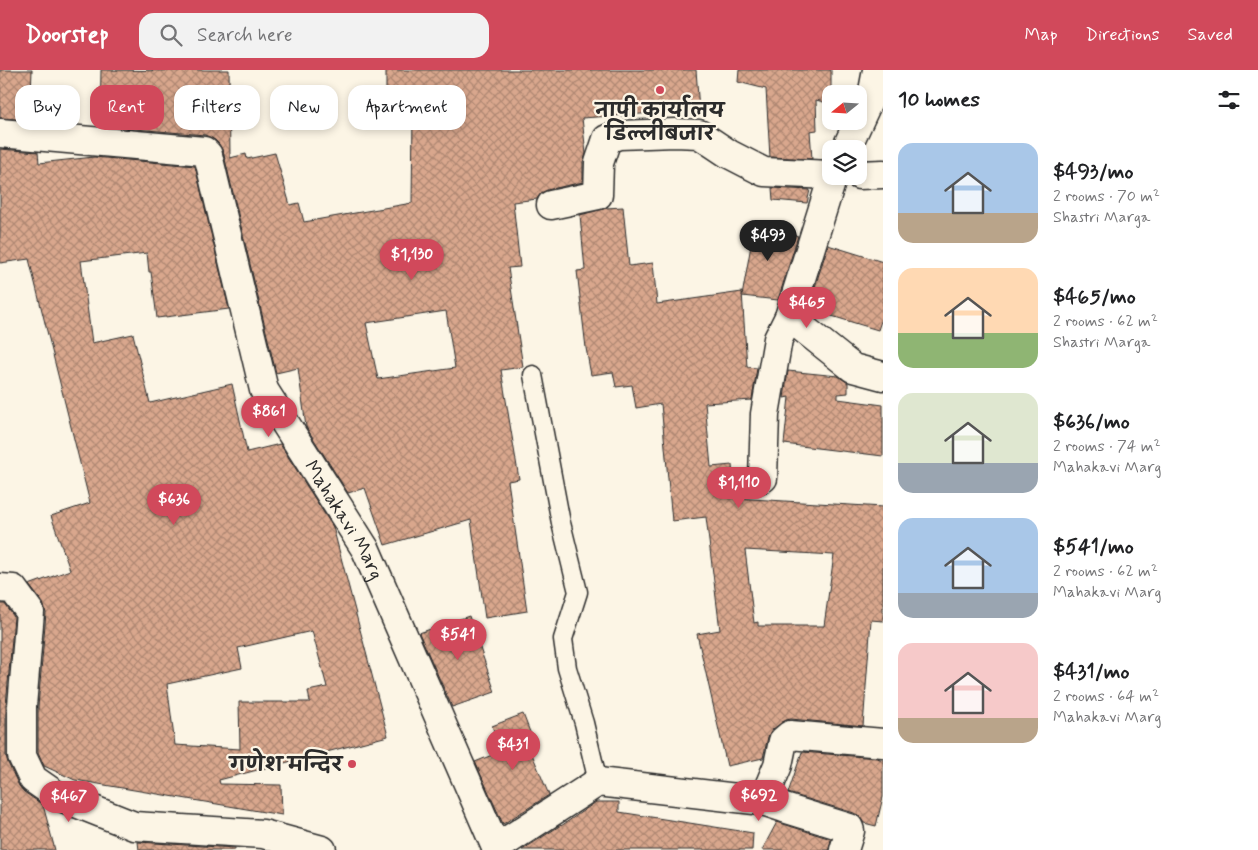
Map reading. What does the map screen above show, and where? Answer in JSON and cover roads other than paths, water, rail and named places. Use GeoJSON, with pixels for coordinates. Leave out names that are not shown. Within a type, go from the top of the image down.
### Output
{"type":"FeatureCollection","features":[{"type":"Feature","properties":{"kind":"street"},"geometry":{"type":"LineString","coordinates":[[850,140],[873,91],[877,70]]}},
{"type":"Feature","properties":{"kind":"street","name":"Mahakavi Marg"},"geometry":{"type":"LineString","coordinates":[[0,133],[204,151],[208,155],[264,390],[366,550],[497,849]]}},
{"type":"Feature","properties":{"kind":"street"},"geometry":{"type":"LineString","coordinates":[[552,205],[598,195],[599,163],[606,139],[619,135],[699,134],[729,154],[764,172],[822,175]]}},
{"type":"Feature","properties":{"kind":"street"},"geometry":{"type":"LineString","coordinates":[[867,175],[883,174]]}},
{"type":"Feature","properties":{"kind":"street"},"geometry":{"type":"LineString","coordinates":[[763,478],[765,414],[778,339],[789,317],[829,185]]}},
{"type":"Feature","properties":{"kind":"street"},"geometry":{"type":"LineString","coordinates":[[789,317],[853,368],[883,376]]}},
{"type":"Feature","properties":{"kind":"street"},"geometry":{"type":"LineString","coordinates":[[0,588],[13,589],[30,612],[11,713],[22,756],[33,778],[56,795],[134,826],[263,834],[322,850]]}},
{"type":"Feature","properties":{"kind":"street"},"geometry":{"type":"LineString","coordinates":[[763,801],[778,765],[783,741],[787,737],[794,735],[883,743]]}},
{"type":"Feature","properties":{"kind":"street"},"geometry":{"type":"LineString","coordinates":[[497,849],[598,782],[763,801],[849,828],[850,831],[844,850]]}},
{"type":"Feature","properties":{"kind":"lane"},"geometry":{"type":"LineString","coordinates":[[533,375],[562,523],[578,592],[564,639],[567,668],[584,723],[598,782]]}},
{"type":"Feature","properties":{"kind":"place","name":"नापी कार्यालय डिल्लीबजार"},"geometry":{"type":"Point","coordinates":[660,90]}},
{"type":"Feature","properties":{"kind":"place","name":"गणेश मन्दिर"},"geometry":{"type":"Point","coordinates":[352,764]}}]}
